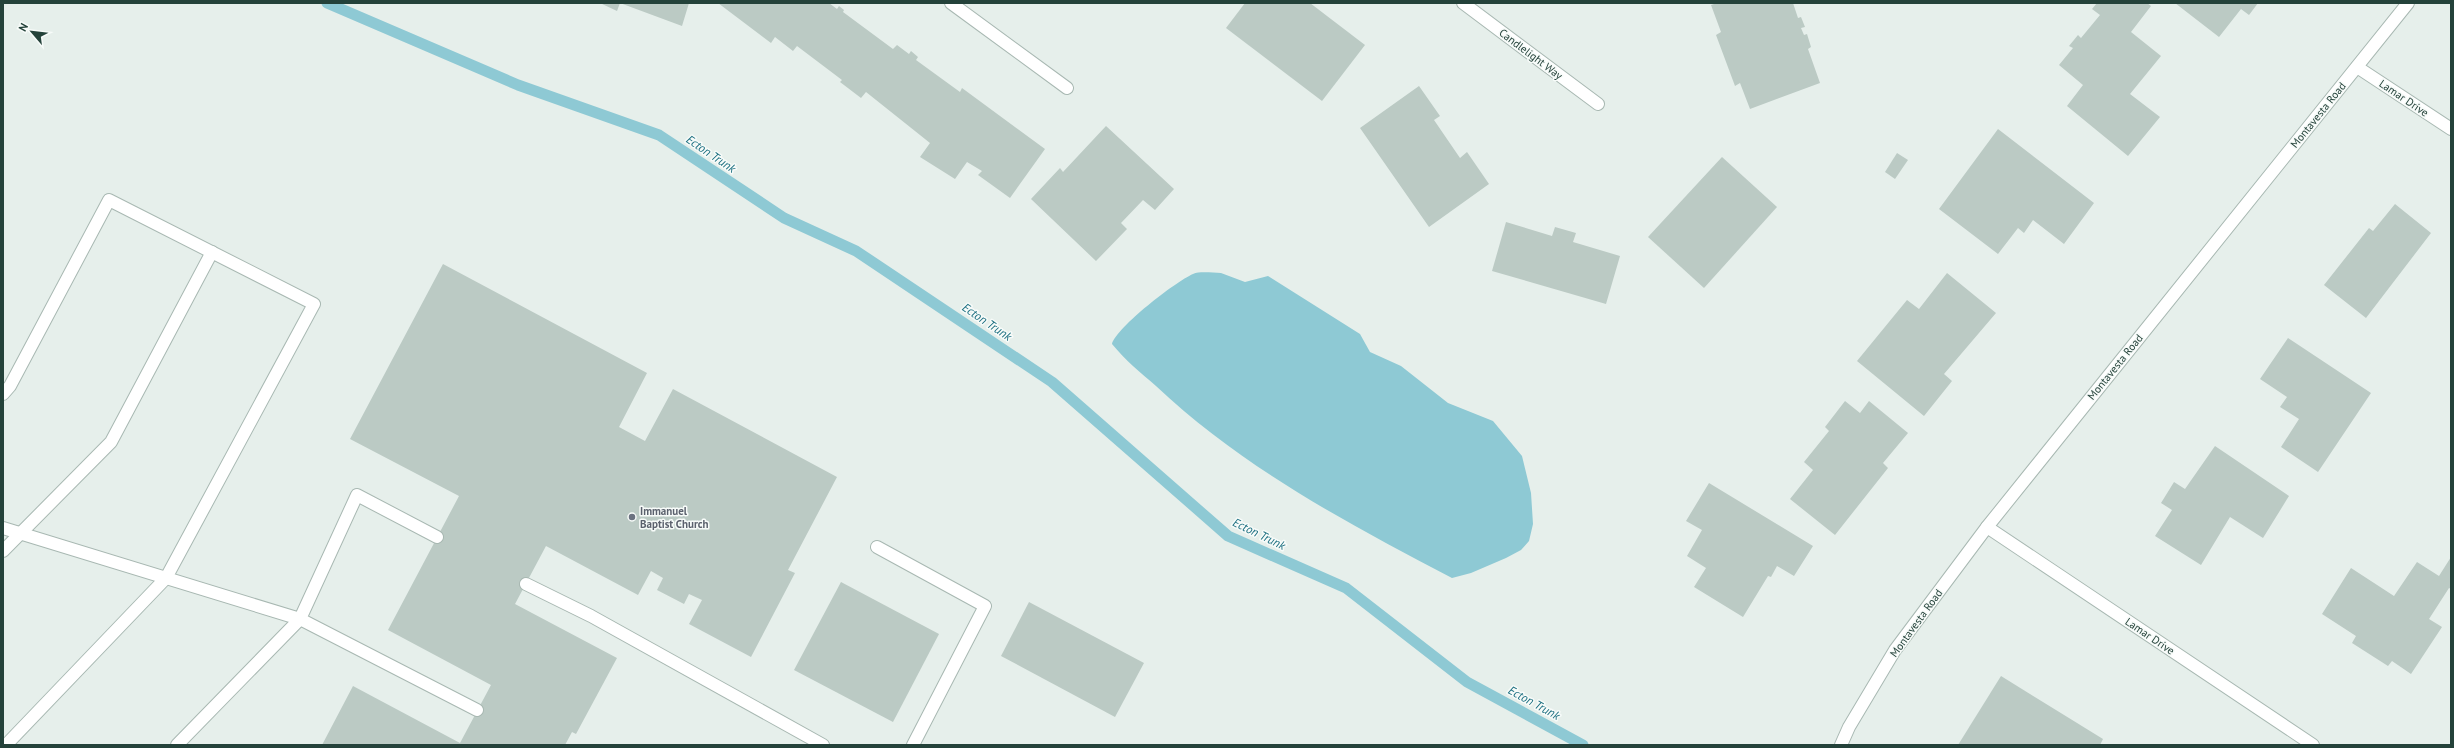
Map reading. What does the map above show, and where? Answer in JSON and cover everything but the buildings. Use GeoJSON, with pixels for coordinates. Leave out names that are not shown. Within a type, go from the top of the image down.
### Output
{"type":"FeatureCollection","features":[{"type":"Feature","properties":{"kind":"street"},"geometry":{"type":"LineString","coordinates":[[951,3],[1067,88]]}},
{"type":"Feature","properties":{"kind":"street","name":"Candlelight Way"},"geometry":{"type":"LineString","coordinates":[[1463,3],[1598,104]]}},
{"type":"Feature","properties":{"kind":"street","name":"Montavesta Road"},"geometry":{"type":"LineString","coordinates":[[1841,745],[1849,727],[1895,650],[1987,527],[2408,3]]}},
{"type":"Feature","properties":{"kind":"street","name":"Lamar Drive"},"geometry":{"type":"LineString","coordinates":[[2357,67],[2451,129]]}},
{"type":"Feature","properties":{"kind":"street"},"geometry":{"type":"LineString","coordinates":[[3,394],[10,386],[109,200],[314,304],[166,578],[6,745]]}},
{"type":"Feature","properties":{"kind":"street"},"geometry":{"type":"LineString","coordinates":[[3,551],[111,442],[212,252]]}},
{"type":"Feature","properties":{"kind":"street"},"geometry":{"type":"LineString","coordinates":[[177,745],[300,619],[357,495],[437,537]]}},
{"type":"Feature","properties":{"kind":"street","name":"Lamar Drive"},"geometry":{"type":"LineString","coordinates":[[1987,527],[2314,745]]}},
{"type":"Feature","properties":{"kind":"street"},"geometry":{"type":"LineString","coordinates":[[3,528],[300,619],[477,710]]}},
{"type":"Feature","properties":{"kind":"street"},"geometry":{"type":"LineString","coordinates":[[878,548],[985,606],[913,745]]}},
{"type":"Feature","properties":{"kind":"street"},"geometry":{"type":"LineString","coordinates":[[526,584],[591,616],[823,745]]}},
{"type":"Feature","properties":{"kind":"water"},"geometry":{"type":"Polygon","coordinates":[[[1207,272],[1221,273],[1245,282],[1268,276],[1360,334],[1370,352],[1401,366],[1448,403],[1493,421],[1522,456],[1531,493],[1533,524],[1529,541],[1521,550],[1471,573],[1452,578],[1335,515],[1260,468],[1189,416],[1133,366],[1112,344],[1116,336],[1135,316],[1173,286],[1193,274],[1207,272]]]}},
{"type":"Feature","properties":{"kind":"waterway","name":"Ecton Trunk"},"geometry":{"type":"LineString","coordinates":[[327,3],[518,85],[659,135],[784,218],[856,251],[1052,382],[1228,536],[1346,588],[1467,682],[1583,745]]}},
{"type":"Feature","properties":{"kind":"place","name":"Immanuel Baptist Church"},"geometry":{"type":"Point","coordinates":[632,517]}}]}
